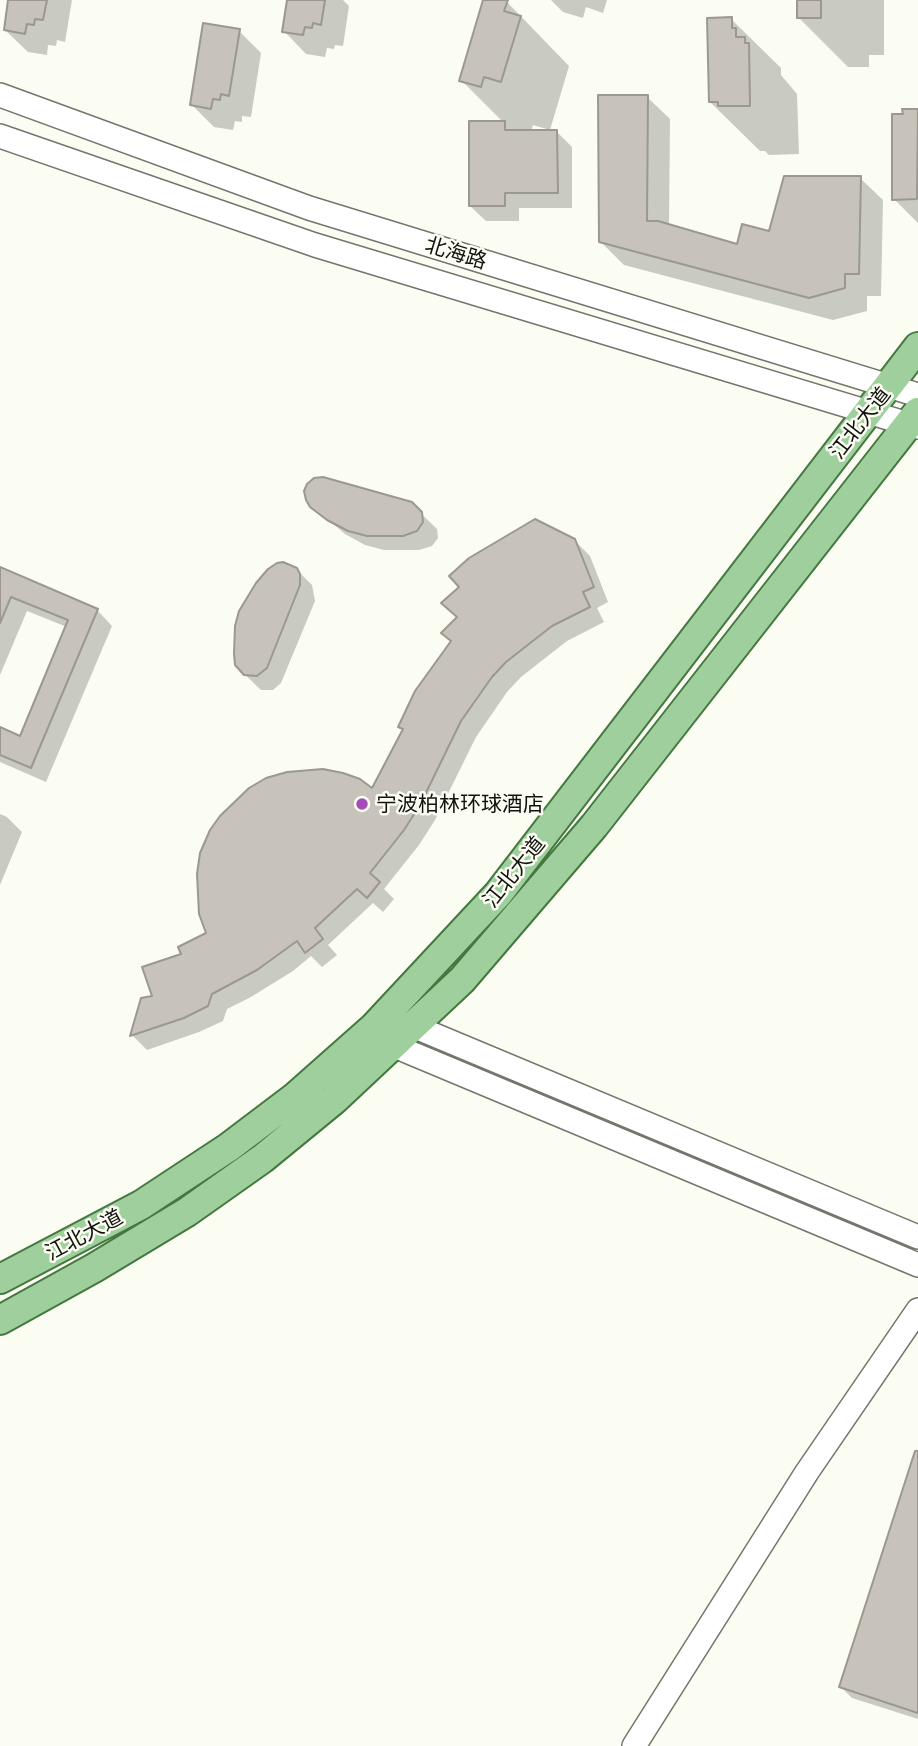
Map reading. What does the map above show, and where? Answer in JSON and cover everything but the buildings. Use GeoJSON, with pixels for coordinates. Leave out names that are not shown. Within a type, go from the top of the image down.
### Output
{"type":"FeatureCollection","features":[{"type":"Feature","properties":{"kind":"main road","name":"江北大道"},"geometry":{"type":"LineString","coordinates":[[0,1320],[187,1212],[262,1160],[334,1100],[498,894],[918,347]]}},
{"type":"Feature","properties":{"kind":"main road","name":"江北大道"},"geometry":{"type":"LineString","coordinates":[[0,1279],[141,1205],[229,1147],[383,1036],[412,1026],[462,980],[594,826],[915,421]]}},
{"type":"Feature","properties":{"kind":"street","name":"北海路"},"geometry":{"type":"LineString","coordinates":[[0,95],[309,208],[918,395]]}},
{"type":"Feature","properties":{"kind":"street","name":"北海路"},"geometry":{"type":"LineString","coordinates":[[0,136],[315,245],[868,412],[915,421]]}},
{"type":"Feature","properties":{"kind":"street"},"geometry":{"type":"LineString","coordinates":[[412,1026],[918,1237]]}},
{"type":"Feature","properties":{"kind":"street"},"geometry":{"type":"LineString","coordinates":[[383,1036],[918,1265]]}},
{"type":"Feature","properties":{"kind":"street"},"geometry":{"type":"LineString","coordinates":[[634,1746],[807,1472],[918,1310]]}},
{"type":"Feature","properties":{"kind":"place","name":"宁波柏林环球酒店"},"geometry":{"type":"Point","coordinates":[362,804]}}]}
